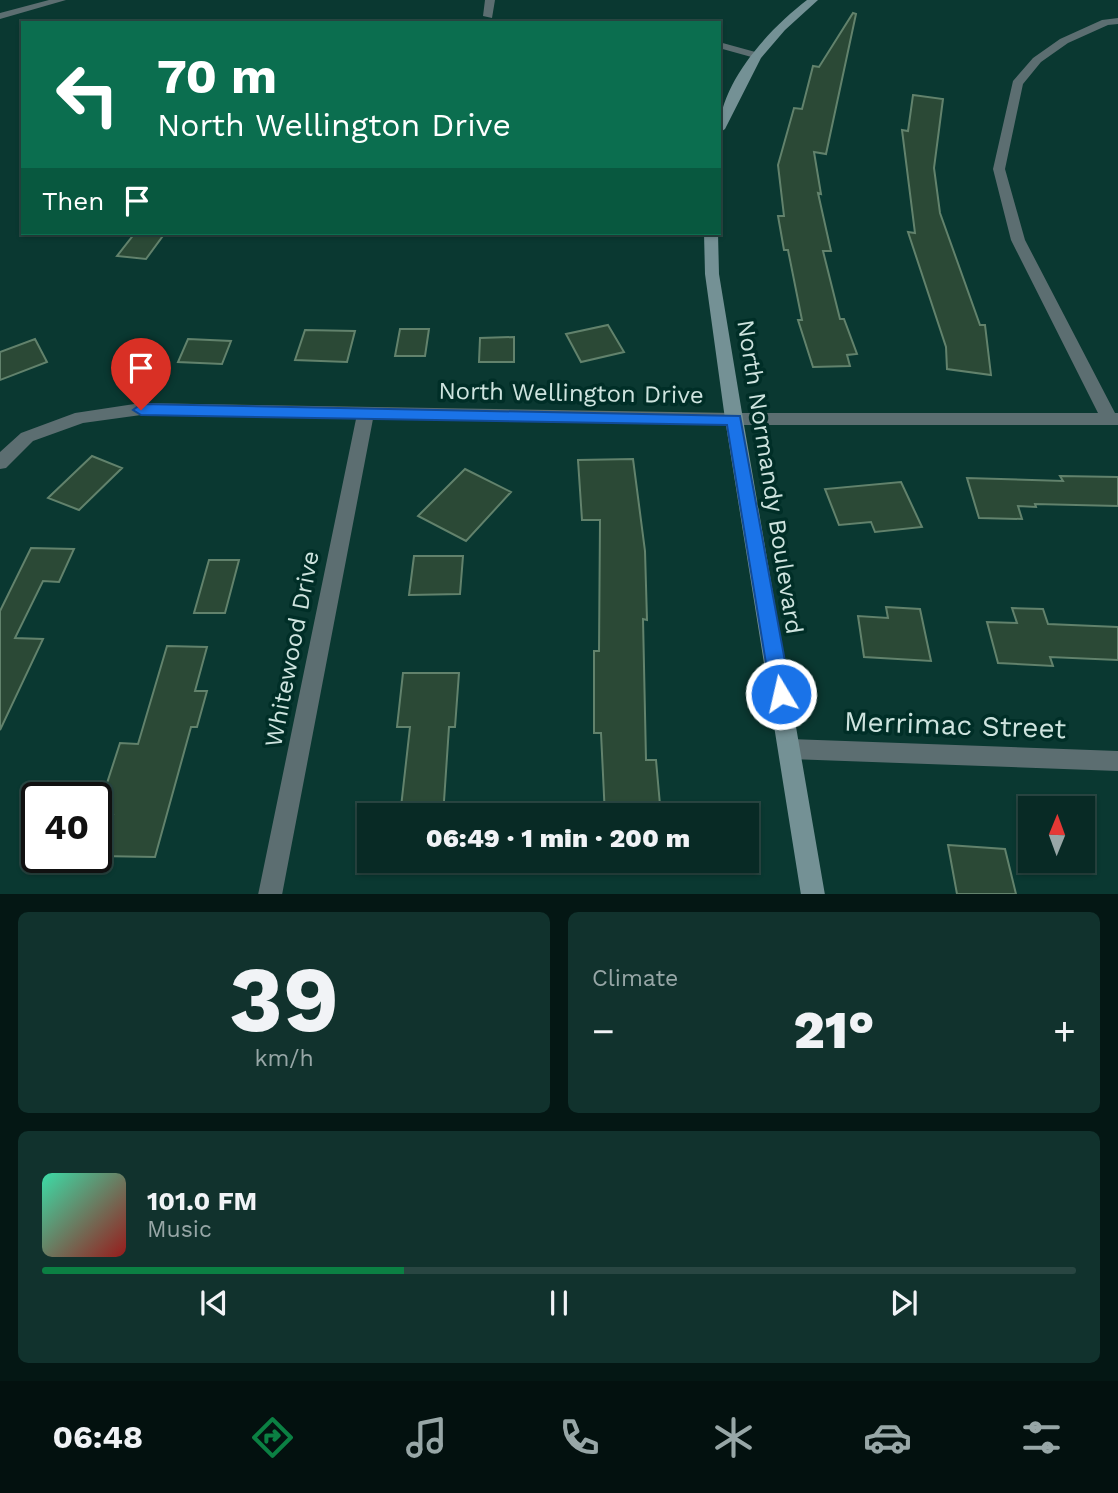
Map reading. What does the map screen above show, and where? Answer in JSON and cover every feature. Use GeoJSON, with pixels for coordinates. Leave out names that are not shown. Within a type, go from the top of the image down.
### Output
{"type":"FeatureCollection","features":[{"type":"Feature","properties":{"kind":"street"},"geometry":{"type":"LineString","coordinates":[[0,16],[61,0]]}},
{"type":"Feature","properties":{"kind":"street"},"geometry":{"type":"LineString","coordinates":[[488,16],[490,0]]}},
{"type":"Feature","properties":{"kind":"street"},"geometry":{"type":"LineString","coordinates":[[721,125],[755,55],[797,11],[813,0]]}},
{"type":"Feature","properties":{"kind":"street"},"geometry":{"type":"LineString","coordinates":[[1114,419],[1018,240],[999,169],[1017,83],[1037,60],[1064,41],[1106,22],[1118,20]]}},
{"type":"Feature","properties":{"kind":"street"},"geometry":{"type":"LineString","coordinates":[[721,46],[755,55]]}},
{"type":"Feature","properties":{"kind":"street","name":"North Normandy Boulevard"},"geometry":{"type":"LineString","coordinates":[[711,235],[712,274],[734,419],[813,894]]}},
{"type":"Feature","properties":{"kind":"street","name":"North Wellington Drive"},"geometry":{"type":"LineString","coordinates":[[0,463],[27,437],[81,417],[141,410],[734,419],[1114,419]]}},
{"type":"Feature","properties":{"kind":"street","name":"Whitewood Drive"},"geometry":{"type":"LineString","coordinates":[[270,894],[365,414]]}},
{"type":"Feature","properties":{"kind":"street","name":"Merrimac Street"},"geometry":{"type":"LineString","coordinates":[[790,748],[1118,761]]}},
{"type":"Feature","properties":{"kind":"building"},"geometry":{"type":"Polygon","coordinates":[[[853,13],[856,14],[826,154],[814,152],[821,194],[818,193],[831,251],[823,251],[840,319],[844,319],[857,354],[847,355],[850,366],[813,367],[798,320],[802,320],[778,216],[784,216],[778,165],[794,108],[802,109],[813,66],[819,67],[853,13]]]}},
{"type":"Feature","properties":{"kind":"building"},"geometry":{"type":"Polygon","coordinates":[[[913,95],[943,99],[934,168],[940,213],[980,325],[985,325],[991,375],[947,369],[946,347],[908,232],[915,233],[902,130],[908,131],[913,95]]]}},
{"type":"Feature","properties":{"kind":"building"},"geometry":{"type":"Polygon","coordinates":[[[133,235],[164,235],[146,259],[117,256],[133,235]]]}},
{"type":"Feature","properties":{"kind":"building"},"geometry":{"type":"Polygon","coordinates":[[[608,325],[624,352],[581,362],[566,334],[608,325]]]}},
{"type":"Feature","properties":{"kind":"building"},"geometry":{"type":"Polygon","coordinates":[[[400,329],[429,329],[425,356],[395,356],[400,329]]]}},
{"type":"Feature","properties":{"kind":"building"},"geometry":{"type":"Polygon","coordinates":[[[305,330],[355,331],[347,362],[295,360],[305,330]]]}},
{"type":"Feature","properties":{"kind":"building"},"geometry":{"type":"Polygon","coordinates":[[[514,337],[514,362],[479,362],[480,338],[514,337]]]}},
{"type":"Feature","properties":{"kind":"building"},"geometry":{"type":"Polygon","coordinates":[[[35,339],[47,362],[0,380],[0,352],[35,339]]]}},
{"type":"Feature","properties":{"kind":"building"},"geometry":{"type":"Polygon","coordinates":[[[188,339],[231,341],[222,364],[178,362],[188,339]]]}},
{"type":"Feature","properties":{"kind":"building"},"geometry":{"type":"Polygon","coordinates":[[[92,456],[122,468],[79,510],[48,498],[92,456]]]}},
{"type":"Feature","properties":{"kind":"building"},"geometry":{"type":"Polygon","coordinates":[[[633,459],[645,551],[647,620],[643,619],[646,760],[656,760],[660,803],[604,803],[601,733],[594,733],[594,651],[599,651],[600,520],[582,520],[578,460],[633,459]]]}},
{"type":"Feature","properties":{"kind":"building"},"geometry":{"type":"Polygon","coordinates":[[[465,469],[511,492],[466,541],[418,516],[465,469]]]}},
{"type":"Feature","properties":{"kind":"building"},"geometry":{"type":"Polygon","coordinates":[[[1060,476],[1118,477],[1118,506],[1035,504],[1036,507],[1018,506],[1022,519],[979,518],[967,478],[1063,481],[1060,476]]]}},
{"type":"Feature","properties":{"kind":"building"},"geometry":{"type":"Polygon","coordinates":[[[901,482],[922,527],[875,532],[871,522],[839,525],[825,489],[901,482]]]}},
{"type":"Feature","properties":{"kind":"building"},"geometry":{"type":"Polygon","coordinates":[[[31,548],[74,549],[59,582],[43,581],[15,638],[43,639],[0,730],[0,611],[31,548]]]}},
{"type":"Feature","properties":{"kind":"building"},"geometry":{"type":"Polygon","coordinates":[[[414,556],[463,556],[460,594],[409,595],[414,556]]]}},
{"type":"Feature","properties":{"kind":"building"},"geometry":{"type":"Polygon","coordinates":[[[209,560],[239,560],[225,613],[194,613],[209,560]]]}},
{"type":"Feature","properties":{"kind":"building"},"geometry":{"type":"Polygon","coordinates":[[[886,607],[920,609],[931,661],[864,657],[858,616],[888,618],[886,607]]]}},
{"type":"Feature","properties":{"kind":"building"},"geometry":{"type":"Polygon","coordinates":[[[1012,608],[1043,609],[1048,624],[1118,627],[1118,660],[1050,657],[1053,666],[998,663],[987,622],[1017,623],[1012,608]]]}},
{"type":"Feature","properties":{"kind":"building"},"geometry":{"type":"Polygon","coordinates":[[[167,646],[207,647],[195,691],[207,691],[197,727],[191,727],[155,857],[112,856],[112,782],[107,782],[120,743],[138,744],[167,646]]]}},
{"type":"Feature","properties":{"kind":"building"},"geometry":{"type":"Polygon","coordinates":[[[403,673],[459,673],[455,727],[449,727],[444,803],[401,803],[410,727],[397,727],[403,673]]]}},
{"type":"Feature","properties":{"kind":"building"},"geometry":{"type":"Polygon","coordinates":[[[948,845],[1005,849],[1016,894],[957,894],[948,845]]]}},
{"type":"Feature","properties":{"kind":"route"},"geometry":{"type":"LineString","coordinates":[[141,410],[734,419],[781,694]]}}]}
